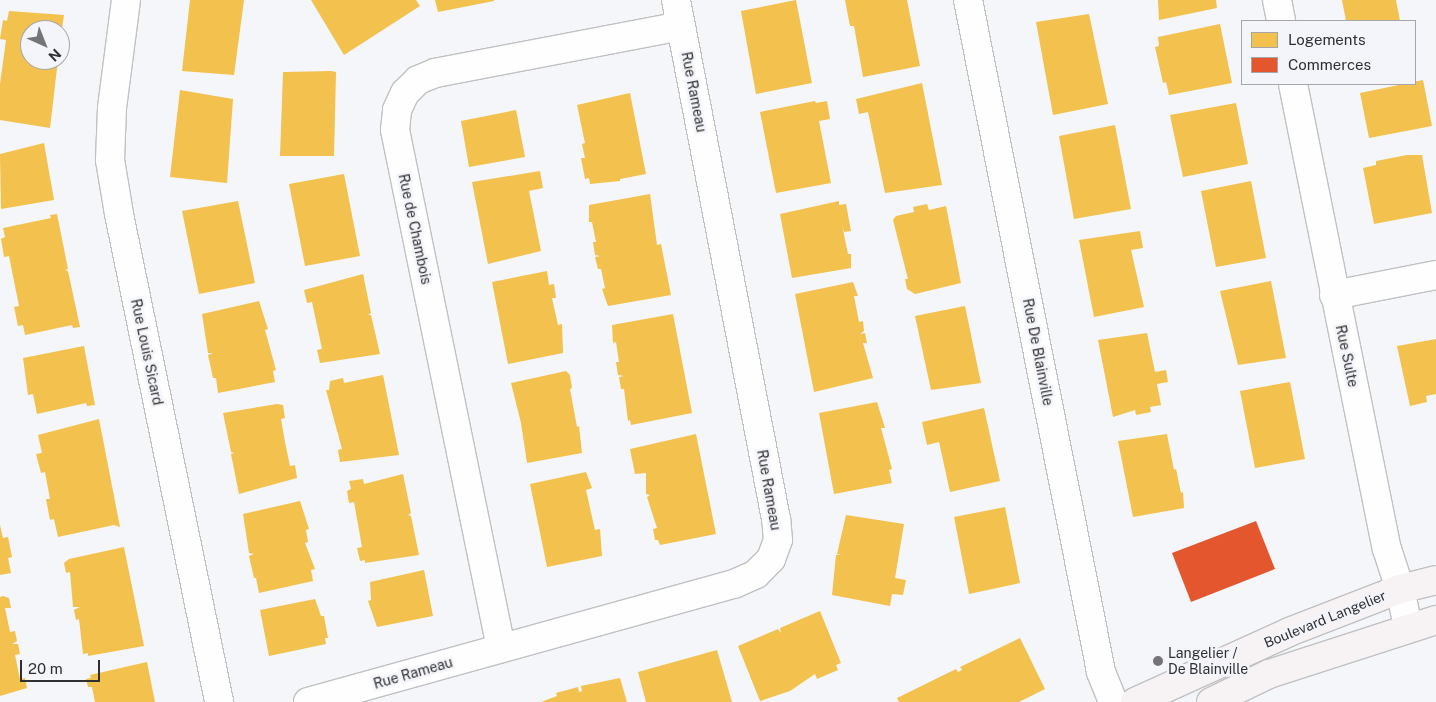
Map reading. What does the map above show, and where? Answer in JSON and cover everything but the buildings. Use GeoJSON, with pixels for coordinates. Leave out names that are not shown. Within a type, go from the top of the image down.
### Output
{"type":"FeatureCollection","features":[{"type":"Feature","properties":{"kind":"main road","name":"Boulevard Langelier"},"geometry":{"type":"LineString","coordinates":[[1135,702],[1289,632],[1400,589],[1436,580]]}},
{"type":"Feature","properties":{"kind":"main road"},"geometry":{"type":"LineString","coordinates":[[1211,702],[1269,674],[1436,620]]}},
{"type":"Feature","properties":{"kind":"street","name":"Rue Louis Sicard"},"geometry":{"type":"LineString","coordinates":[[126,0],[112,108],[110,160],[119,214],[219,702]]}},
{"type":"Feature","properties":{"kind":"street","name":"Rue Rameau"},"geometry":{"type":"LineString","coordinates":[[308,702],[734,584],[756,574],[771,559],[778,540],[676,0]]}},
{"type":"Feature","properties":{"kind":"street","name":"Rue De Blainville"},"geometry":{"type":"LineString","coordinates":[[968,0],[1101,672],[1113,702]]}},
{"type":"Feature","properties":{"kind":"street"},"geometry":{"type":"LineString","coordinates":[[1277,0],[1281,20]]}},
{"type":"Feature","properties":{"kind":"street","name":"Rue de Chambois"},"geometry":{"type":"LineString","coordinates":[[501,648],[395,130],[398,110],[405,93],[418,80],[435,73],[681,26]]}},
{"type":"Feature","properties":{"kind":"street","name":"Rue Sulte"},"geometry":{"type":"LineString","coordinates":[[1293,85],[1334,295],[1387,550],[1400,589],[1408,628]]}},
{"type":"Feature","properties":{"kind":"street"},"geometry":{"type":"LineString","coordinates":[[1334,295],[1436,275]]}},
{"type":"Feature","properties":{"kind":"place","name":"Langelier / De Blainville"},"geometry":{"type":"Point","coordinates":[1158,661]}}]}
